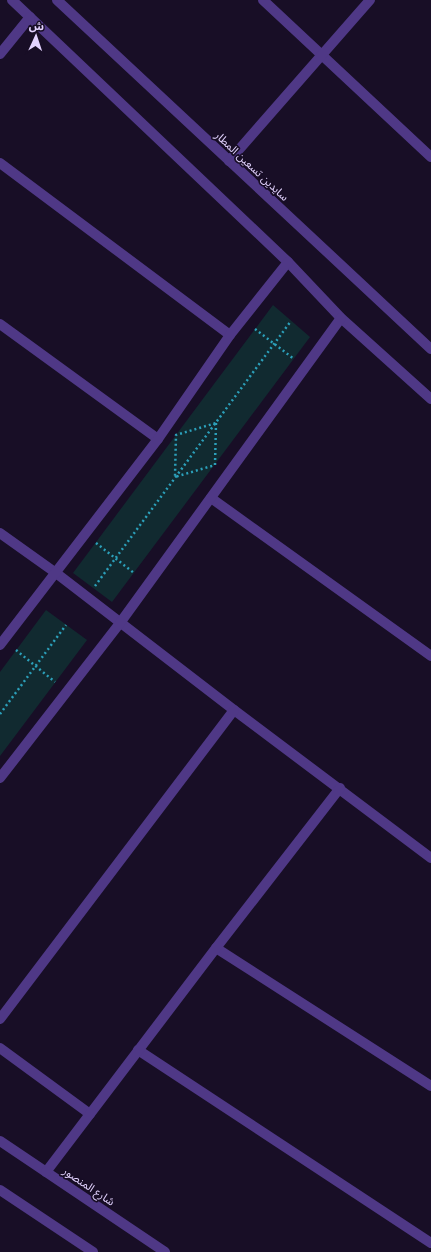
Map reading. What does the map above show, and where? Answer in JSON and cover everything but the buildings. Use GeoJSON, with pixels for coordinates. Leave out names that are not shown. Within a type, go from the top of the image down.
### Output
{"type":"FeatureCollection","features":[{"type":"Feature","properties":{"kind":"street"},"geometry":{"type":"LineString","coordinates":[[12,0],[288,262],[341,318],[431,399]]}},
{"type":"Feature","properties":{"kind":"street","name":"سايدين تسعين المطار"},"geometry":{"type":"LineString","coordinates":[[57,0],[431,349]]}},
{"type":"Feature","properties":{"kind":"street"},"geometry":{"type":"LineString","coordinates":[[263,0],[431,157]]}},
{"type":"Feature","properties":{"kind":"street"},"geometry":{"type":"LineString","coordinates":[[229,161],[370,0]]}},
{"type":"Feature","properties":{"kind":"street"},"geometry":{"type":"LineString","coordinates":[[0,54],[30,17]]}},
{"type":"Feature","properties":{"kind":"street"},"geometry":{"type":"LineString","coordinates":[[0,163],[230,335]]}},
{"type":"Feature","properties":{"kind":"street"},"geometry":{"type":"LineString","coordinates":[[0,645],[158,439],[230,335],[288,262]]}},
{"type":"Feature","properties":{"kind":"street"},"geometry":{"type":"LineString","coordinates":[[0,778],[120,623],[341,318]]}},
{"type":"Feature","properties":{"kind":"street"},"geometry":{"type":"LineString","coordinates":[[0,324],[158,439]]}},
{"type":"Feature","properties":{"kind":"street"},"geometry":{"type":"LineString","coordinates":[[211,498],[431,656]]}},
{"type":"Feature","properties":{"kind":"street"},"geometry":{"type":"LineString","coordinates":[[0,533],[56,573],[234,710],[340,788],[431,858]]}},
{"type":"Feature","properties":{"kind":"street"},"geometry":{"type":"LineString","coordinates":[[0,1019],[234,710]]}},
{"type":"Feature","properties":{"kind":"street"},"geometry":{"type":"LineString","coordinates":[[46,1172],[340,788]]}},
{"type":"Feature","properties":{"kind":"street"},"geometry":{"type":"LineString","coordinates":[[216,948],[431,1086]]}},
{"type":"Feature","properties":{"kind":"street"},"geometry":{"type":"LineString","coordinates":[[0,1048],[90,1114]]}},
{"type":"Feature","properties":{"kind":"street"},"geometry":{"type":"LineString","coordinates":[[138,1050],[431,1243]]}},
{"type":"Feature","properties":{"kind":"street","name":"شارع المنصور"},"geometry":{"type":"LineString","coordinates":[[0,1141],[165,1252]]}},
{"type":"Feature","properties":{"kind":"street"},"geometry":{"type":"LineString","coordinates":[[0,1190],[93,1252]]}},
{"type":"Feature","properties":{"kind":"path"},"geometry":{"type":"LineString","coordinates":[[93,588],[291,321]]}},
{"type":"Feature","properties":{"kind":"path"},"geometry":{"type":"LineString","coordinates":[[255,329],[294,359]]}},
{"type":"Feature","properties":{"kind":"path"},"geometry":{"type":"LineString","coordinates":[[175,477],[176,435],[216,422]]}},
{"type":"Feature","properties":{"kind":"path"},"geometry":{"type":"LineString","coordinates":[[175,477],[215,465],[216,422]]}},
{"type":"Feature","properties":{"kind":"path"},"geometry":{"type":"LineString","coordinates":[[96,543],[134,573]]}},
{"type":"Feature","properties":{"kind":"path"},"geometry":{"type":"LineString","coordinates":[[0,714],[66,624]]}},
{"type":"Feature","properties":{"kind":"path"},"geometry":{"type":"LineString","coordinates":[[16,650],[55,682]]}},
{"type":"Feature","properties":{"kind":"green space"},"geometry":{"type":"Polygon","coordinates":[[[273,305],[310,337],[112,602],[73,573],[273,305]]]}},
{"type":"Feature","properties":{"kind":"green space"},"geometry":{"type":"Polygon","coordinates":[[[46,610],[87,640],[0,756],[0,672],[46,610]]]}}]}
